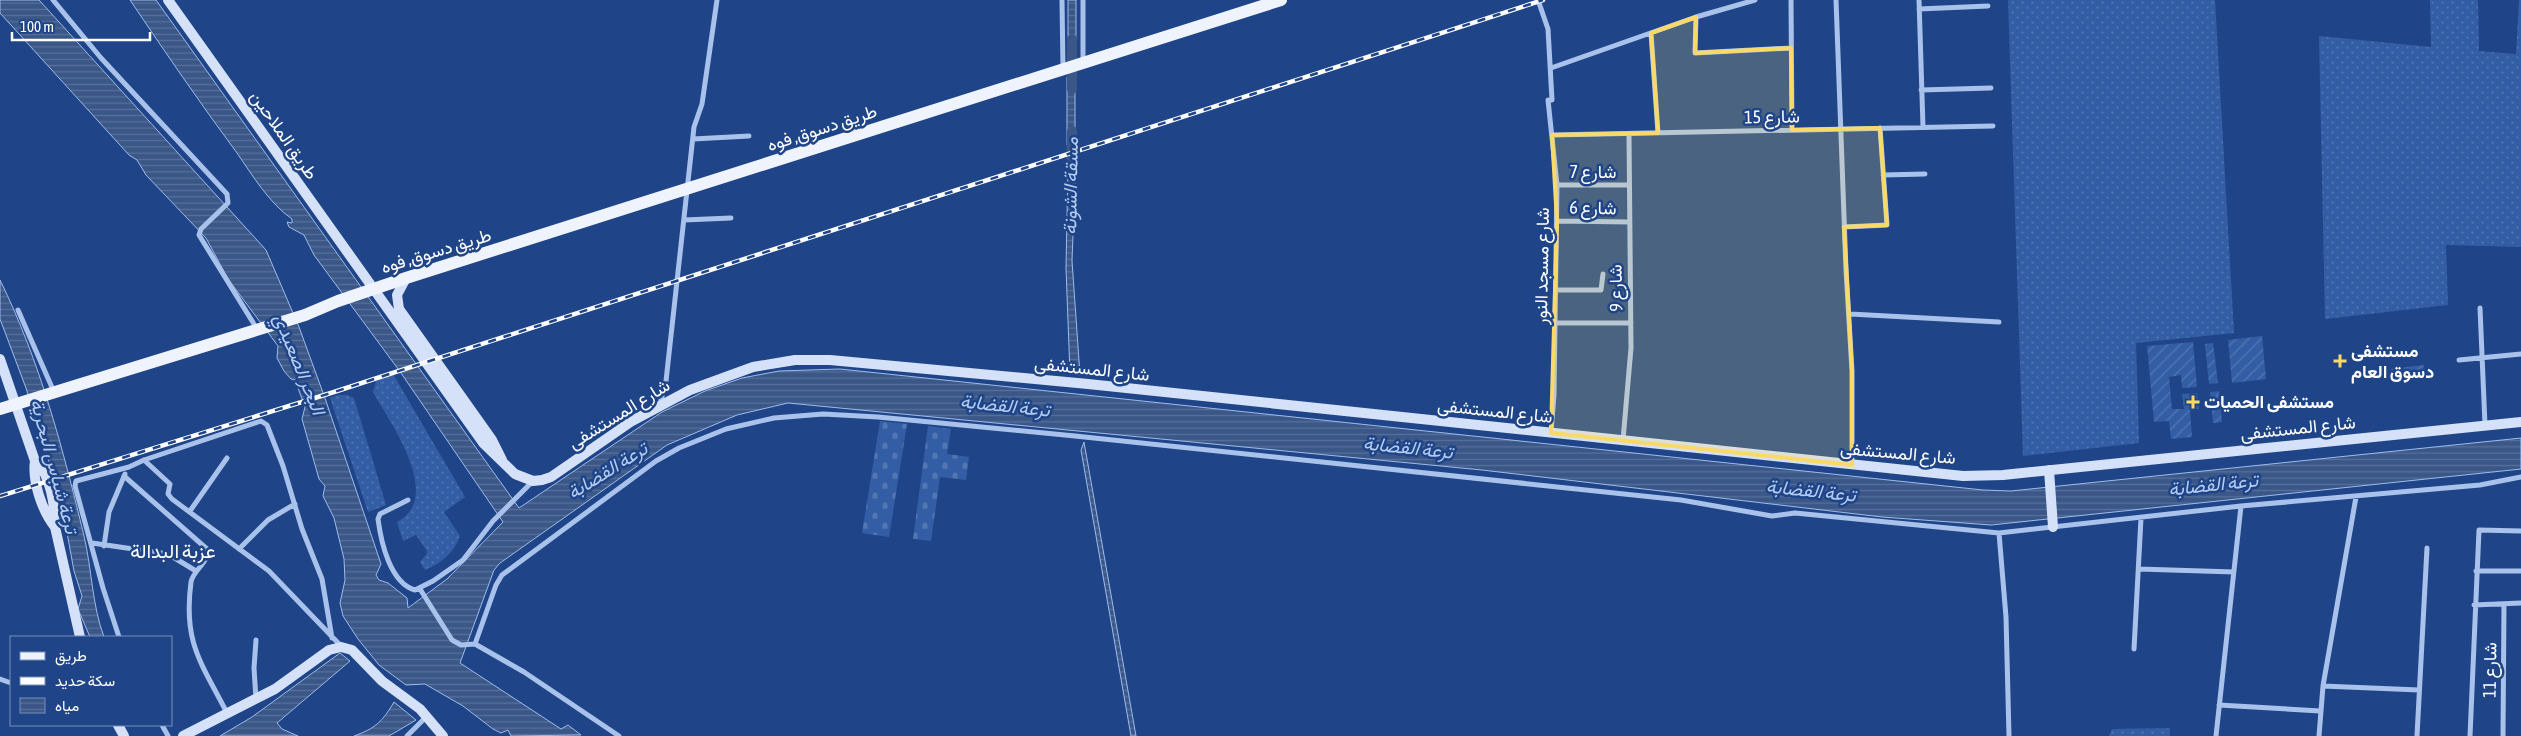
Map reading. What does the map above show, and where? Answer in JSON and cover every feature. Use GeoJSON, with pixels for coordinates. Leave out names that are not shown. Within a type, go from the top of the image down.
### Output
{"type":"FeatureCollection","features":[{"type":"Feature","properties":{"kind":"main road","name":"طريق الملاحين"},"geometry":{"type":"LineString","coordinates":[[168,0],[374,289]]}},
{"type":"Feature","properties":{"kind":"main road","name":"طريق دسوق, فوه"},"geometry":{"type":"LineString","coordinates":[[261,328],[306,315],[338,301],[406,278],[1282,0]]}},
{"type":"Feature","properties":{"kind":"main road"},"geometry":{"type":"LineString","coordinates":[[404,323],[396,300],[406,278]]}},
{"type":"Feature","properties":{"kind":"main road"},"geometry":{"type":"LineString","coordinates":[[374,289],[404,323],[495,445],[502,460],[516,474],[533,481]]}},
{"type":"Feature","properties":{"kind":"main road"},"geometry":{"type":"LineString","coordinates":[[0,409],[261,328]]}},
{"type":"Feature","properties":{"kind":"main road"},"geometry":{"type":"LineString","coordinates":[[0,359],[22,402],[35,461],[43,469],[47,482],[54,509],[54,527],[80,636]]}},
{"type":"Feature","properties":{"kind":"main road","name":"شارع المستشفى"},"geometry":{"type":"LineString","coordinates":[[533,481],[551,477],[660,404],[698,386],[753,367],[795,360],[830,360],[1088,384],[1963,476],[2050,475],[2521,422]]}},
{"type":"Feature","properties":{"kind":"main road"},"geometry":{"type":"LineString","coordinates":[[2050,475],[2053,524]]}},
{"type":"Feature","properties":{"kind":"main road"},"geometry":{"type":"LineString","coordinates":[[183,736],[256,699],[296,676],[329,650],[341,647],[357,656],[382,681],[424,712],[443,736]]}},
{"type":"Feature","properties":{"kind":"street"},"geometry":{"type":"LineString","coordinates":[[52,0],[101,58],[227,194],[229,200],[226,206],[201,229],[200,238],[261,328]]}},
{"type":"Feature","properties":{"kind":"street"},"geometry":{"type":"LineString","coordinates":[[660,404],[666,380],[693,139],[704,90],[717,0]]}},
{"type":"Feature","properties":{"kind":"street"},"geometry":{"type":"LineString","coordinates":[[1062,0],[1063,69]]}},
{"type":"Feature","properties":{"kind":"street"},"geometry":{"type":"LineString","coordinates":[[1083,0],[1083,63]]}},
{"type":"Feature","properties":{"kind":"street","name":"شارع مسجد النور"},"geometry":{"type":"LineString","coordinates":[[1538,0],[1548,29],[1552,135],[1557,186],[1556,290],[1551,433]]}},
{"type":"Feature","properties":{"kind":"street"},"geometry":{"type":"LineString","coordinates":[[1550,68],[1696,17],[1755,0]]}},
{"type":"Feature","properties":{"kind":"street"},"geometry":{"type":"LineString","coordinates":[[1791,0],[1792,130]]}},
{"type":"Feature","properties":{"kind":"street"},"geometry":{"type":"LineString","coordinates":[[1836,0],[1844,227],[1852,371],[1852,465]]}},
{"type":"Feature","properties":{"kind":"street"},"geometry":{"type":"LineString","coordinates":[[1919,0],[1923,127]]}},
{"type":"Feature","properties":{"kind":"street"},"geometry":{"type":"LineString","coordinates":[[1919,9],[1988,6]]}},
{"type":"Feature","properties":{"kind":"street"},"geometry":{"type":"LineString","coordinates":[[1696,17],[1695,53],[1791,48]]}},
{"type":"Feature","properties":{"kind":"street"},"geometry":{"type":"LineString","coordinates":[[1651,33],[1658,133]]}},
{"type":"Feature","properties":{"kind":"street"},"geometry":{"type":"LineString","coordinates":[[1921,90],[1991,88]]}},
{"type":"Feature","properties":{"kind":"street","name":"شارع 15"},"geometry":{"type":"LineString","coordinates":[[1552,135],[1993,126]]}},
{"type":"Feature","properties":{"kind":"street"},"geometry":{"type":"LineString","coordinates":[[1844,227],[1887,225],[1880,128]]}},
{"type":"Feature","properties":{"kind":"street","name":"شارع 9"},"geometry":{"type":"LineString","coordinates":[[1623,441],[1630,371],[1631,323],[1629,134]]}},
{"type":"Feature","properties":{"kind":"street"},"geometry":{"type":"LineString","coordinates":[[693,139],[748,136]]}},
{"type":"Feature","properties":{"kind":"street"},"geometry":{"type":"LineString","coordinates":[[1883,175],[1925,174]]}},
{"type":"Feature","properties":{"kind":"street","name":"شارع 7"},"geometry":{"type":"LineString","coordinates":[[1557,186],[1629,185]]}},
{"type":"Feature","properties":{"kind":"street"},"geometry":{"type":"LineString","coordinates":[[684,220],[731,218]]}},
{"type":"Feature","properties":{"kind":"street","name":"شارع 6"},"geometry":{"type":"LineString","coordinates":[[1557,221],[1630,222]]}},
{"type":"Feature","properties":{"kind":"street"},"geometry":{"type":"LineString","coordinates":[[1556,290],[1601,290],[1603,274]]}},
{"type":"Feature","properties":{"kind":"street"},"geometry":{"type":"LineString","coordinates":[[2480,308],[2484,358],[2485,426]]}},
{"type":"Feature","properties":{"kind":"street"},"geometry":{"type":"LineString","coordinates":[[18,310],[54,392]]}},
{"type":"Feature","properties":{"kind":"street"},"geometry":{"type":"LineString","coordinates":[[1850,314],[1999,322]]}},
{"type":"Feature","properties":{"kind":"street"},"geometry":{"type":"LineString","coordinates":[[1555,323],[1631,323]]}},
{"type":"Feature","properties":{"kind":"street"},"geometry":{"type":"LineString","coordinates":[[2460,360],[2521,354]]}},
{"type":"Feature","properties":{"kind":"street"},"geometry":{"type":"LineString","coordinates":[[475,644],[496,585],[502,575],[656,461],[679,448],[726,429],[758,421],[799,415],[878,417],[1082,437],[1681,500],[1772,516],[1796,513],[1999,533],[2053,524],[2142,518],[2241,506],[2480,485],[2521,477]]}},
{"type":"Feature","properties":{"kind":"street"},"geometry":{"type":"LineString","coordinates":[[119,636],[103,588],[75,486],[76,481],[129,467],[144,460],[263,421],[267,424],[283,466],[302,529],[322,579],[332,638]]}},
{"type":"Feature","properties":{"kind":"street"},"geometry":{"type":"LineString","coordinates":[[190,511],[227,458]]}},
{"type":"Feature","properties":{"kind":"street"},"geometry":{"type":"LineString","coordinates":[[144,460],[170,484],[170,497],[269,571],[341,647]]}},
{"type":"Feature","properties":{"kind":"street"},"geometry":{"type":"LineString","coordinates":[[104,546],[107,517],[129,467]]}},
{"type":"Feature","properties":{"kind":"street"},"geometry":{"type":"LineString","coordinates":[[124,476],[206,547],[207,557],[196,571],[191,584],[188,617],[193,646],[226,713]]}},
{"type":"Feature","properties":{"kind":"street"},"geometry":{"type":"LineString","coordinates":[[408,500],[380,514],[378,522],[389,561],[396,576],[410,589],[420,589],[464,560],[501,513],[533,481]]}},
{"type":"Feature","properties":{"kind":"street"},"geometry":{"type":"LineString","coordinates":[[2319,736],[2323,686],[2356,497]]}},
{"type":"Feature","properties":{"kind":"street"},"geometry":{"type":"LineString","coordinates":[[239,549],[268,520],[295,504]]}},
{"type":"Feature","properties":{"kind":"street"},"geometry":{"type":"LineString","coordinates":[[2216,736],[2241,506]]}},
{"type":"Feature","properties":{"kind":"street"},"geometry":{"type":"LineString","coordinates":[[2134,649],[2142,518]]}},
{"type":"Feature","properties":{"kind":"street"},"geometry":{"type":"LineString","coordinates":[[2470,736],[2474,605],[2479,530],[2521,531]]}},
{"type":"Feature","properties":{"kind":"street"},"geometry":{"type":"LineString","coordinates":[[1999,533],[2006,618],[2009,736]]}},
{"type":"Feature","properties":{"kind":"street"},"geometry":{"type":"LineString","coordinates":[[92,543],[168,554],[196,571]]}},
{"type":"Feature","properties":{"kind":"street"},"geometry":{"type":"LineString","coordinates":[[2416,736],[2427,548]]}},
{"type":"Feature","properties":{"kind":"street"},"geometry":{"type":"LineString","coordinates":[[2139,569],[2234,572]]}},
{"type":"Feature","properties":{"kind":"street"},"geometry":{"type":"LineString","coordinates":[[2476,571],[2521,571]]}},
{"type":"Feature","properties":{"kind":"street"},"geometry":{"type":"LineString","coordinates":[[420,589],[452,640],[461,645],[475,644],[524,672],[619,736]]}},
{"type":"Feature","properties":{"kind":"street","name":"شارع 11"},"geometry":{"type":"LineString","coordinates":[[2502,736],[2504,604]]}},
{"type":"Feature","properties":{"kind":"street"},"geometry":{"type":"LineString","coordinates":[[2474,605],[2521,604]]}},
{"type":"Feature","properties":{"kind":"street"},"geometry":{"type":"LineString","coordinates":[[256,640],[254,668],[256,699]]}},
{"type":"Feature","properties":{"kind":"street"},"geometry":{"type":"LineString","coordinates":[[2323,686],[2419,690]]}},
{"type":"Feature","properties":{"kind":"street"},"geometry":{"type":"LineString","coordinates":[[2218,705],[2320,711]]}},
{"type":"Feature","properties":{"kind":"street"},"geometry":{"type":"LineString","coordinates":[[407,736],[424,712]]}},
{"type":"Feature","properties":{"kind":"highlighted area"},"geometry":{"type":"Polygon","coordinates":[[[1696,17],[1695,53],[1791,48],[1792,130],[1880,128],[1887,225],[1844,227],[1852,371],[1852,465],[1551,433],[1557,221],[1552,135],[1658,133],[1651,33],[1696,17]]]}},
{"type":"Feature","properties":{"kind":"green space"},"geometry":{"type":"Polygon","coordinates":[[[2008,0],[2215,0],[2234,333],[2136,343],[2139,443],[2023,456],[2008,0]]]}},
{"type":"Feature","properties":{"kind":"green space"},"geometry":{"type":"Polygon","coordinates":[[[2430,0],[2478,0],[2479,51],[2516,54],[2519,0],[2521,0],[2521,247],[2446,245],[2448,305],[2325,319],[2319,36],[2431,47],[2430,0]]]}},
{"type":"Feature","properties":{"kind":"green space"},"geometry":{"type":"Polygon","coordinates":[[[2262,336],[2266,379],[2232,383],[2228,340],[2262,336]]]}},
{"type":"Feature","properties":{"kind":"green space"},"geometry":{"type":"Polygon","coordinates":[[[2193,342],[2197,387],[2182,388],[2181,375],[2169,377],[2172,409],[2184,409],[2182,394],[2197,393],[2199,409],[2190,411],[2192,437],[2171,439],[2169,421],[2154,422],[2147,346],[2193,342]]]}},
{"type":"Feature","properties":{"kind":"green space"},"geometry":{"type":"Polygon","coordinates":[[[2213,343],[2218,383],[2209,384],[2205,344],[2213,343]]]}},
{"type":"Feature","properties":{"kind":"green space"},"geometry":{"type":"Polygon","coordinates":[[[2424,365],[2425,378],[2395,381],[2391,375],[2391,369],[2424,365]]]}},
{"type":"Feature","properties":{"kind":"green space"},"geometry":{"type":"Polygon","coordinates":[[[393,374],[465,497],[444,512],[460,536],[454,548],[436,565],[425,570],[420,562],[427,551],[416,535],[403,541],[397,522],[410,511],[416,496],[415,478],[401,441],[373,392],[376,381],[393,374]]]}},
{"type":"Feature","properties":{"kind":"green space"},"geometry":{"type":"Polygon","coordinates":[[[2219,391],[2222,422],[2213,423],[2210,392],[2219,391]]]}},
{"type":"Feature","properties":{"kind":"green space"},"geometry":{"type":"Polygon","coordinates":[[[337,395],[347,395],[354,398],[386,505],[368,512],[330,398],[337,395]]]}},
{"type":"Feature","properties":{"kind":"green space"},"geometry":{"type":"Polygon","coordinates":[[[880,421],[907,424],[889,537],[862,533],[880,421]]]}},
{"type":"Feature","properties":{"kind":"green space"},"geometry":{"type":"Polygon","coordinates":[[[928,426],[951,429],[947,454],[969,457],[966,480],[940,477],[931,541],[913,539],[928,426]]]}},
{"type":"Feature","properties":{"kind":"green space"},"geometry":{"type":"Polygon","coordinates":[[[2170,728],[2170,736],[2109,736],[2112,729],[2170,728]]]}},
{"type":"Feature","properties":{"kind":"water"},"geometry":{"type":"Polygon","coordinates":[[[0,0],[39,0],[266,250],[299,327],[326,401],[381,564],[376,575],[379,580],[388,583],[407,598],[408,608],[447,579],[503,522],[401,373],[314,255],[304,235],[289,227],[287,222],[292,223],[292,219],[262,189],[130,0],[156,0],[519,508],[662,412],[705,391],[742,378],[779,371],[840,369],[1983,490],[2011,491],[2521,438],[2521,469],[1991,525],[1882,517],[1482,470],[788,403],[737,415],[667,445],[500,563],[494,570],[460,663],[561,729],[568,725],[581,735],[511,736],[508,730],[501,733],[493,729],[463,706],[425,684],[406,685],[379,665],[358,639],[343,616],[340,603],[345,580],[344,559],[334,518],[323,496],[325,486],[319,479],[302,419],[305,407],[295,380],[291,379],[284,371],[277,358],[278,346],[228,279],[206,238],[146,175],[137,160],[129,155],[0,13],[0,0]]]}},
{"type":"Feature","properties":{"kind":"water"},"geometry":{"type":"Polygon","coordinates":[[[1068,0],[1076,0],[1076,50],[1068,51],[1068,0]]]}},
{"type":"Feature","properties":{"kind":"water"},"geometry":{"type":"Polygon","coordinates":[[[1075,76],[1075,143],[1067,145],[1067,77],[1075,76]]]}},
{"type":"Feature","properties":{"kind":"water"},"geometry":{"type":"Polygon","coordinates":[[[1076,157],[1072,261],[1080,375],[1070,374],[1066,268],[1068,165],[1069,158],[1076,157]]]}},
{"type":"Feature","properties":{"kind":"water","name":"ترعة شباس البحرية"},"geometry":{"type":"Polygon","coordinates":[[[0,280],[39,374],[59,438],[87,549],[97,612],[104,636],[90,636],[78,609],[82,596],[74,571],[61,500],[26,388],[0,319],[0,280]]]}},
{"type":"Feature","properties":{"kind":"water"},"geometry":{"type":"Polygon","coordinates":[[[1084,442],[1136,736],[1131,736],[1081,450],[1084,442]]]}},
{"type":"Feature","properties":{"kind":"water"},"geometry":{"type":"Polygon","coordinates":[[[340,653],[350,661],[277,723],[282,729],[298,736],[220,736],[252,717],[340,653]]]}},
{"type":"Feature","properties":{"kind":"water"},"geometry":{"type":"Polygon","coordinates":[[[394,702],[416,720],[389,736],[354,736],[378,724],[394,702]]]}},
{"type":"Feature","properties":{"kind":"waterway","name":"مسقة الشونة"},"geometry":{"type":"LineString","coordinates":[[1072,39],[1072,89]]}},
{"type":"Feature","properties":{"kind":"waterway","name":"مسقة الشونة"},"geometry":{"type":"LineString","coordinates":[[1071,172],[1072,131]]}},
{"type":"Feature","properties":{"kind":"railway"},"geometry":{"type":"LineString","coordinates":[[0,496],[334,392],[1543,0]]}},
{"type":"Feature","properties":{"kind":"place","name":"مستشفى دسوق العام"},"geometry":{"type":"Point","coordinates":[2340,361]}},
{"type":"Feature","properties":{"kind":"place","name":"مستشفى الحميات"},"geometry":{"type":"Point","coordinates":[2193,402]}},
{"type":"Feature","properties":{"kind":"district","name":"عزبة البدالة"},"geometry":{"type":"Point","coordinates":[173,551]}},
{"type":"Feature","properties":{"kind":"water label","name":"البحر الصعيدي"},"geometry":{"type":"Point","coordinates":[300,364]}},
{"type":"Feature","properties":{"kind":"water label","name":"ترعة القضابة"},"geometry":{"type":"Point","coordinates":[1005,405]}},
{"type":"Feature","properties":{"kind":"water label","name":"ترعة القضابة"},"geometry":{"type":"Point","coordinates":[1408,447]}},
{"type":"Feature","properties":{"kind":"water label","name":"ترعة القضابة"},"geometry":{"type":"Point","coordinates":[607,470]}},
{"type":"Feature","properties":{"kind":"water label","name":"ترعة القضابة"},"geometry":{"type":"Point","coordinates":[2213,484]}},
{"type":"Feature","properties":{"kind":"water label","name":"ترعة القضابة"},"geometry":{"type":"Point","coordinates":[1811,490]}}]}
